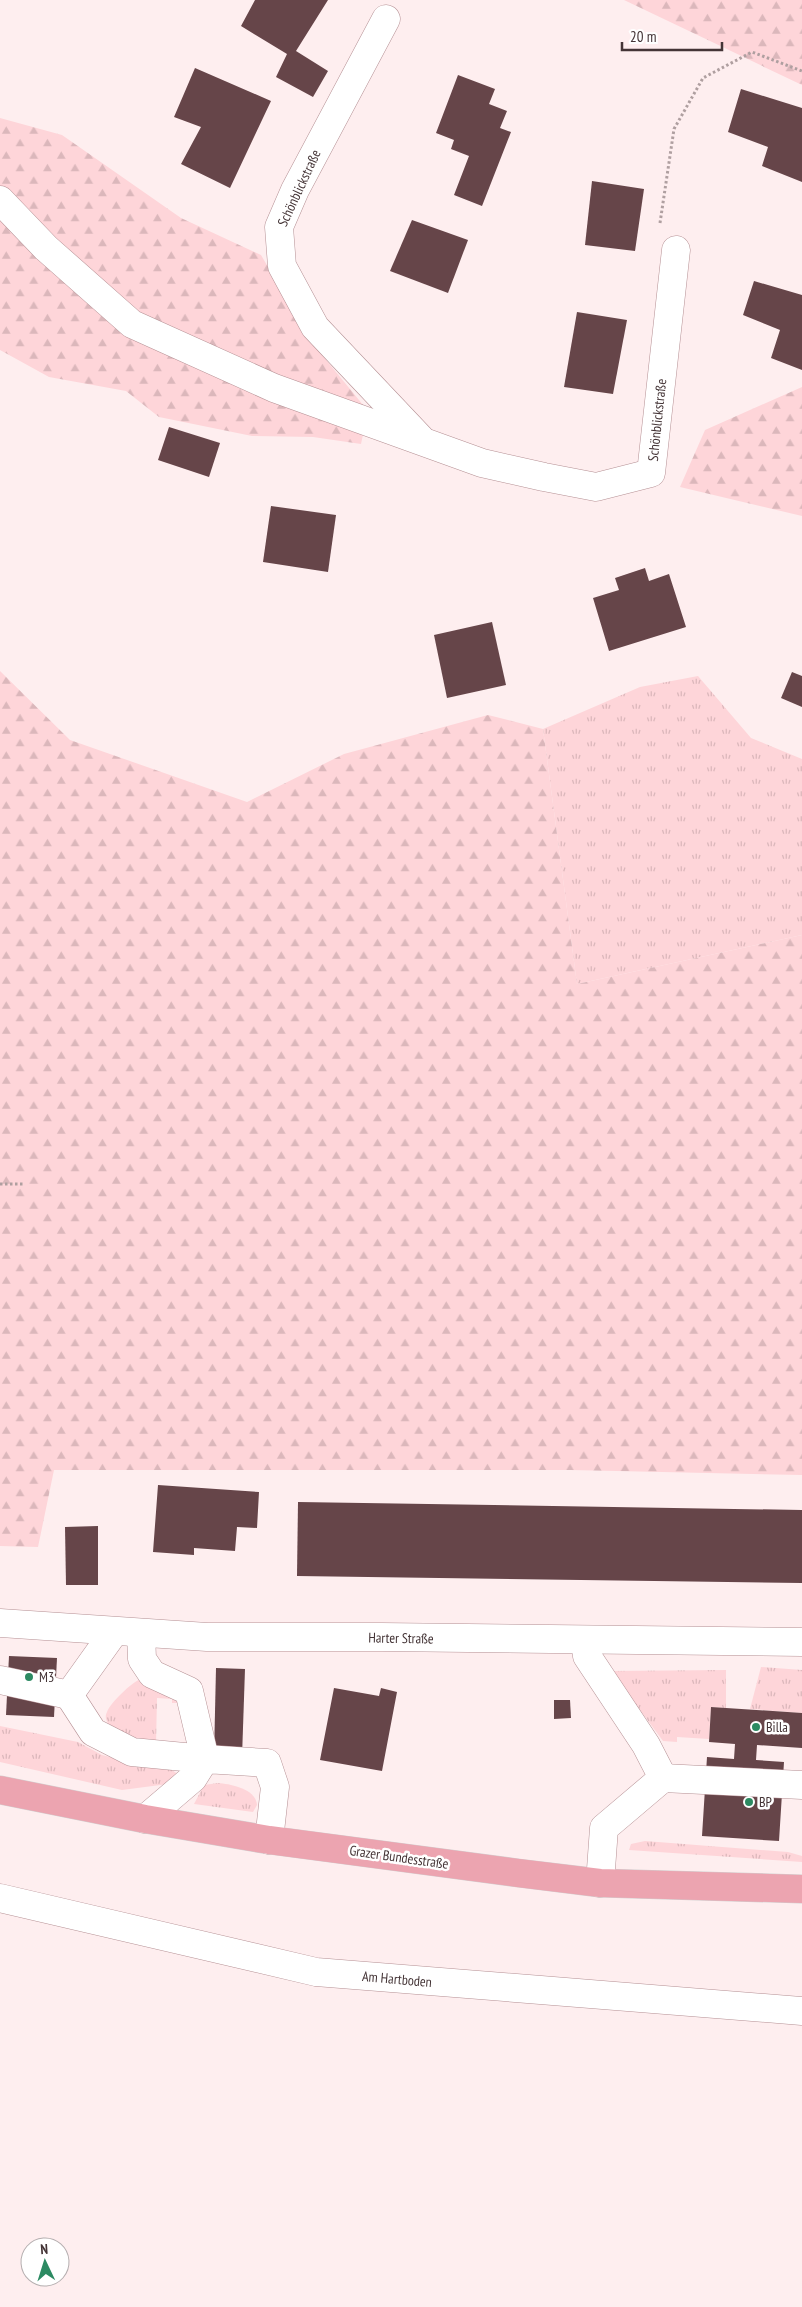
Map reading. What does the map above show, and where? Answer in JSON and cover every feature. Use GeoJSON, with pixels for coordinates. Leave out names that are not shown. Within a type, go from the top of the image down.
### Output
{"type":"FeatureCollection","features":[{"type":"Feature","properties":{"kind":"main road","name":"Grazer Bundesstraße"},"geometry":{"type":"LineString","coordinates":[[0,1790],[145,1819],[269,1840],[600,1883],[802,1889]]}},
{"type":"Feature","properties":{"kind":"street","name":"Schönblickstraße"},"geometry":{"type":"LineString","coordinates":[[386,19],[295,190],[279,227],[282,266],[315,327],[422,441]]}},
{"type":"Feature","properties":{"kind":"street","name":"Schönblickstraße"},"geometry":{"type":"LineString","coordinates":[[0,200],[46,248],[132,324],[274,388],[482,463],[596,487],[651,473],[676,250]]}},
{"type":"Feature","properties":{"kind":"street","name":"Harter Straße"},"geometry":{"type":"LineString","coordinates":[[0,1623],[114,1632],[276,1638],[382,1637],[802,1642]]}},
{"type":"Feature","properties":{"kind":"street"},"geometry":{"type":"LineString","coordinates":[[69,1695],[114,1632]]}},
{"type":"Feature","properties":{"kind":"street"},"geometry":{"type":"LineString","coordinates":[[141,1633],[142,1658],[152,1674],[188,1691],[205,1758],[193,1778],[145,1819]]}},
{"type":"Feature","properties":{"kind":"street"},"geometry":{"type":"LineString","coordinates":[[585,1640],[587,1656],[646,1745],[663,1778]]}},
{"type":"Feature","properties":{"kind":"street"},"geometry":{"type":"LineString","coordinates":[[0,1680],[69,1695],[93,1732],[132,1752],[267,1762],[275,1787],[269,1840]]}},
{"type":"Feature","properties":{"kind":"street"},"geometry":{"type":"LineString","coordinates":[[600,1883],[604,1828],[663,1778],[802,1785]]}},
{"type":"Feature","properties":{"kind":"street","name":"Am Hartboden"},"geometry":{"type":"LineString","coordinates":[[0,1898],[316,1972],[802,2011]]}},
{"type":"Feature","properties":{"kind":"path"},"geometry":{"type":"LineString","coordinates":[[659,229],[674,129],[702,78],[752,52],[802,71]]}},
{"type":"Feature","properties":{"kind":"path"},"geometry":{"type":"LineString","coordinates":[[0,1184],[23,1184]]}},
{"type":"Feature","properties":{"kind":"green space"},"geometry":{"type":"Polygon","coordinates":[[[624,0],[802,0],[802,85],[624,0]]]}},
{"type":"Feature","properties":{"kind":"green space"},"geometry":{"type":"Polygon","coordinates":[[[0,118],[62,135],[181,218],[261,255],[313,344],[368,411],[361,444],[313,437],[252,436],[159,417],[126,391],[49,377],[0,350],[0,118]]]}},
{"type":"Feature","properties":{"kind":"green space"},"geometry":{"type":"Polygon","coordinates":[[[802,387],[802,516],[680,487],[705,430],[802,387]]]}},
{"type":"Feature","properties":{"kind":"green space"},"geometry":{"type":"Polygon","coordinates":[[[0,671],[70,740],[247,802],[344,754],[488,715],[543,729],[577,984],[802,935],[802,1475],[571,1470],[54,1470],[38,1547],[0,1546],[0,671]]]}},
{"type":"Feature","properties":{"kind":"green space"},"geometry":{"type":"Polygon","coordinates":[[[698,676],[751,738],[802,759],[802,935],[577,984],[543,729],[640,687],[698,676]]]}},
{"type":"Feature","properties":{"kind":"green space"},"geometry":{"type":"Polygon","coordinates":[[[761,1667],[802,1670],[802,1713],[750,1709],[761,1667]]]}},
{"type":"Feature","properties":{"kind":"green space"},"geometry":{"type":"Polygon","coordinates":[[[726,1670],[726,1708],[711,1707],[709,1739],[677,1737],[677,1742],[663,1741],[611,1671],[726,1670]]]}},
{"type":"Feature","properties":{"kind":"green space"},"geometry":{"type":"Polygon","coordinates":[[[141,1679],[179,1700],[178,1703],[172,1703],[172,1699],[157,1698],[156,1744],[160,1750],[110,1727],[106,1720],[109,1708],[117,1698],[127,1688],[141,1679]]]}},
{"type":"Feature","properties":{"kind":"green space"},"geometry":{"type":"Polygon","coordinates":[[[0,1726],[78,1742],[102,1755],[141,1765],[170,1769],[181,1776],[168,1784],[122,1790],[0,1762],[0,1726]]]}},
{"type":"Feature","properties":{"kind":"green space"},"geometry":{"type":"Polygon","coordinates":[[[218,1783],[236,1786],[248,1791],[256,1800],[257,1805],[253,1812],[194,1804],[204,1785],[218,1783]]]}},
{"type":"Feature","properties":{"kind":"green space"},"geometry":{"type":"Polygon","coordinates":[[[645,1841],[788,1852],[802,1856],[802,1862],[629,1850],[631,1844],[645,1841]]]}},
{"type":"Feature","properties":{"kind":"building"},"geometry":{"type":"Polygon","coordinates":[[[255,0],[328,0],[296,51],[328,71],[313,97],[276,77],[287,54],[241,26],[255,0]]]}},
{"type":"Feature","properties":{"kind":"building"},"geometry":{"type":"Polygon","coordinates":[[[195,68],[271,101],[230,188],[181,164],[201,127],[174,117],[195,68]]]}},
{"type":"Feature","properties":{"kind":"building"},"geometry":{"type":"Polygon","coordinates":[[[458,75],[495,89],[489,104],[507,111],[500,128],[511,132],[482,206],[454,195],[469,156],[451,149],[454,140],[436,133],[458,75]]]}},
{"type":"Feature","properties":{"kind":"building"},"geometry":{"type":"Polygon","coordinates":[[[741,89],[802,108],[802,182],[762,166],[768,147],[728,132],[741,89]]]}},
{"type":"Feature","properties":{"kind":"building"},"geometry":{"type":"Polygon","coordinates":[[[592,181],[644,189],[635,251],[585,245],[592,181]]]}},
{"type":"Feature","properties":{"kind":"building"},"geometry":{"type":"Polygon","coordinates":[[[412,220],[468,240],[448,293],[390,271],[412,220]]]}},
{"type":"Feature","properties":{"kind":"building"},"geometry":{"type":"Polygon","coordinates":[[[754,281],[802,295],[802,370],[771,358],[780,330],[743,315],[754,281]]]}},
{"type":"Feature","properties":{"kind":"building"},"geometry":{"type":"Polygon","coordinates":[[[577,312],[627,320],[613,394],[564,387],[577,312]]]}},
{"type":"Feature","properties":{"kind":"building"},"geometry":{"type":"Polygon","coordinates":[[[169,427],[220,443],[209,477],[158,460],[169,427]]]}},
{"type":"Feature","properties":{"kind":"building"},"geometry":{"type":"Polygon","coordinates":[[[271,506],[336,515],[328,572],[263,562],[271,506]]]}},
{"type":"Feature","properties":{"kind":"building"},"geometry":{"type":"Polygon","coordinates":[[[645,568],[649,581],[669,574],[686,627],[609,651],[593,598],[619,590],[615,578],[645,568]]]}},
{"type":"Feature","properties":{"kind":"building"},"geometry":{"type":"Polygon","coordinates":[[[492,622],[506,685],[447,698],[434,635],[492,622]]]}},
{"type":"Feature","properties":{"kind":"building"},"geometry":{"type":"Polygon","coordinates":[[[792,672],[802,676],[802,707],[781,698],[792,672]]]}},
{"type":"Feature","properties":{"kind":"building"},"geometry":{"type":"Polygon","coordinates":[[[158,1485],[259,1492],[257,1528],[237,1527],[235,1551],[194,1548],[194,1555],[153,1552],[158,1485]]]}},
{"type":"Feature","properties":{"kind":"building"},"geometry":{"type":"Polygon","coordinates":[[[298,1502],[802,1510],[802,1583],[297,1576],[298,1502]]]}},
{"type":"Feature","properties":{"kind":"building"},"geometry":{"type":"Polygon","coordinates":[[[98,1526],[98,1585],[66,1585],[65,1527],[98,1526]]]}},
{"type":"Feature","properties":{"kind":"building"},"geometry":{"type":"Polygon","coordinates":[[[9,1656],[57,1658],[54,1717],[6,1715],[9,1656]]]}},
{"type":"Feature","properties":{"kind":"building"},"geometry":{"type":"Polygon","coordinates":[[[216,1668],[245,1669],[242,1757],[214,1756],[216,1668]]]}},
{"type":"Feature","properties":{"kind":"building"},"geometry":{"type":"Polygon","coordinates":[[[334,1688],[379,1696],[381,1688],[397,1692],[382,1771],[320,1760],[334,1688]]]}},
{"type":"Feature","properties":{"kind":"building"},"geometry":{"type":"Polygon","coordinates":[[[554,1700],[570,1700],[571,1718],[554,1719],[554,1700]]]}},
{"type":"Feature","properties":{"kind":"building"},"geometry":{"type":"Polygon","coordinates":[[[711,1707],[802,1713],[802,1748],[757,1745],[756,1760],[784,1762],[779,1841],[702,1836],[707,1757],[734,1759],[735,1744],[709,1742],[711,1707]]]}},
{"type":"Feature","properties":{"kind":"place","name":"M3"},"geometry":{"type":"Point","coordinates":[29,1677]}},
{"type":"Feature","properties":{"kind":"place","name":"Billa"},"geometry":{"type":"Point","coordinates":[756,1727]}},
{"type":"Feature","properties":{"kind":"place","name":"BP"},"geometry":{"type":"Point","coordinates":[749,1802]}}]}
